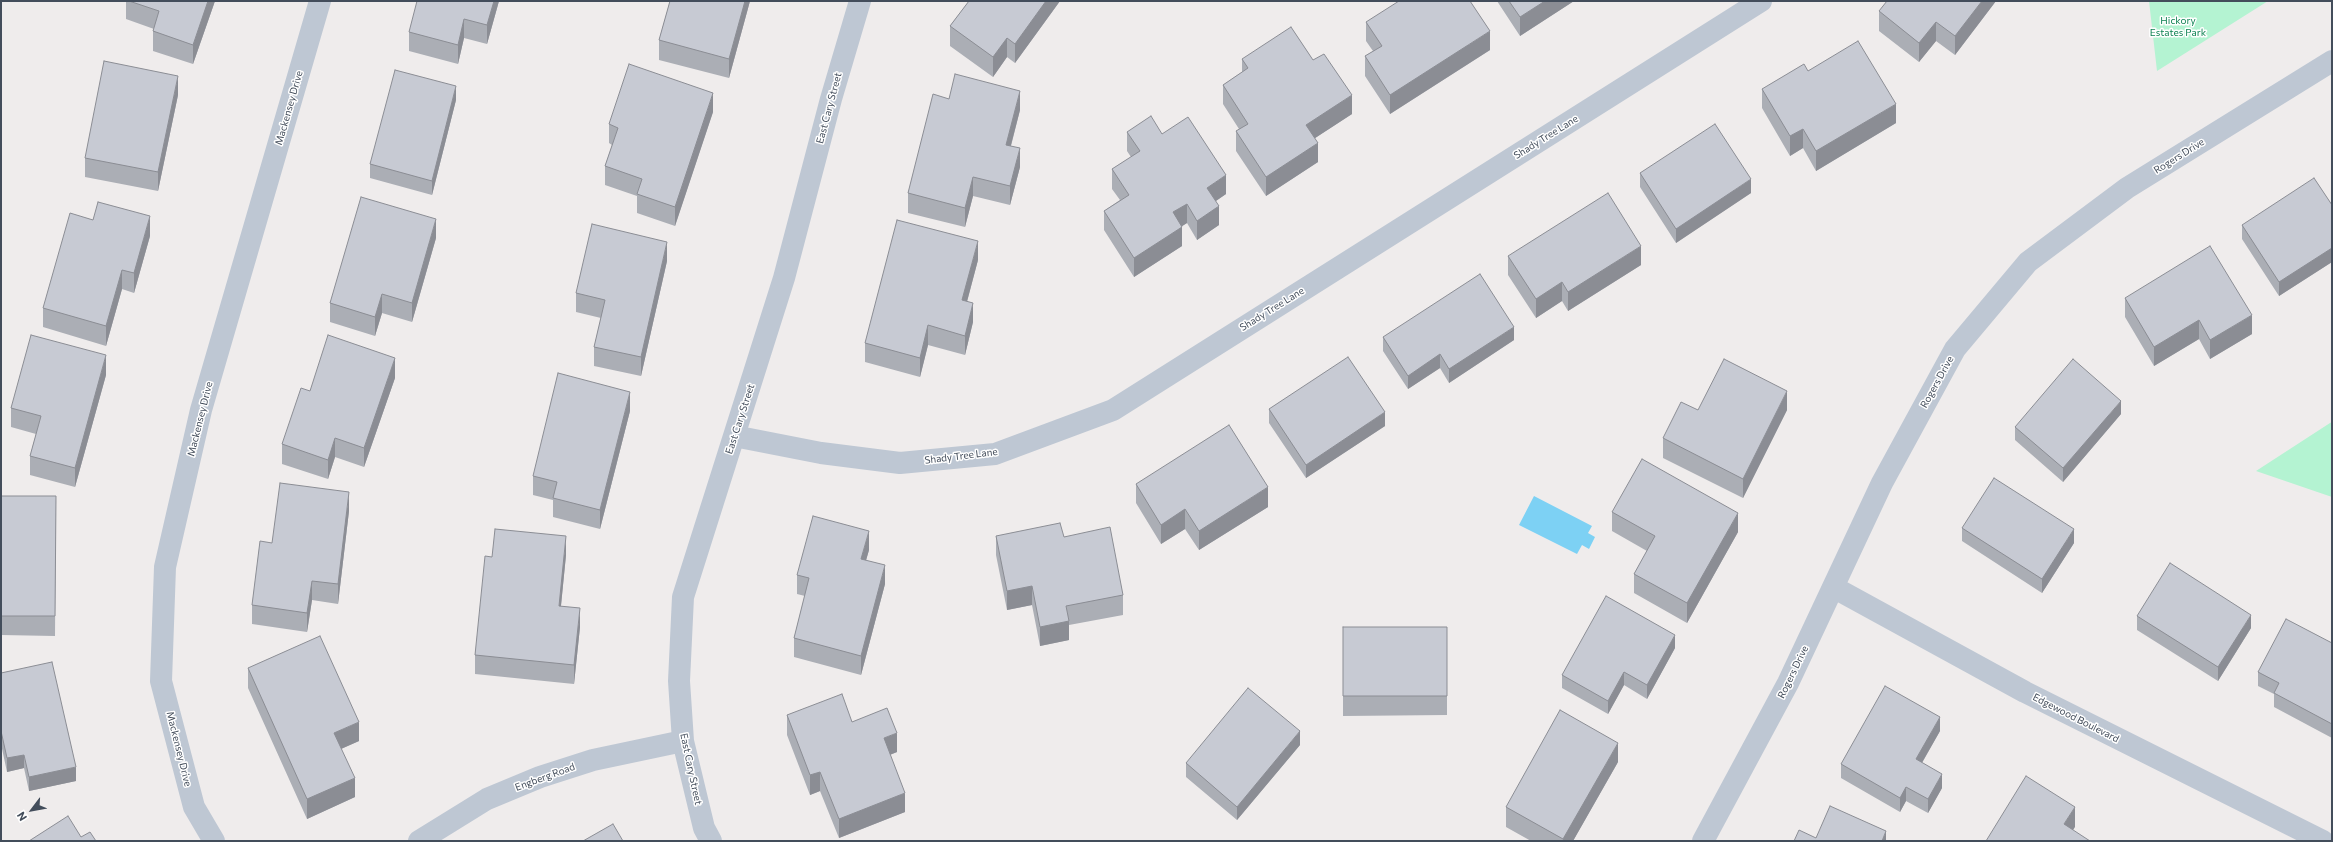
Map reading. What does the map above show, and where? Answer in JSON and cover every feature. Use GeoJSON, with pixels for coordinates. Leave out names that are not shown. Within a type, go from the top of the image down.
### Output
{"type":"FeatureCollection","features":[{"type":"Feature","properties":{"kind":"street","name":"Mackensey Drive"},"geometry":{"type":"LineString","coordinates":[[214,841],[194,807],[161,680],[165,567],[201,410],[320,1]]}},
{"type":"Feature","properties":{"kind":"street","name":"East Cary Street"},"geometry":{"type":"LineString","coordinates":[[711,841],[704,828],[683,741],[679,681],[683,597],[784,278],[831,99],[860,1]]}},
{"type":"Feature","properties":{"kind":"street","name":"Shady Tree Lane"},"geometry":{"type":"LineString","coordinates":[[734,436],[821,453],[900,463],[995,454],[1113,410],[1760,1]]}},
{"type":"Feature","properties":{"kind":"street","name":"Rogers Drive"},"geometry":{"type":"LineString","coordinates":[[1703,841],[1788,684],[1882,483],[1955,349],[2028,262],[2127,188],[2332,61]]}},
{"type":"Feature","properties":{"kind":"street","name":"Edgewood Boulevard"},"geometry":{"type":"LineString","coordinates":[[1833,587],[2025,692],[2323,841]]}},
{"type":"Feature","properties":{"kind":"street","name":"Engberg Road"},"geometry":{"type":"LineString","coordinates":[[419,841],[487,799],[540,777],[592,760],[683,741]]}},
{"type":"Feature","properties":{"kind":"green space","name":"Hickory Estates Park"},"geometry":{"type":"Polygon","coordinates":[[[2149,1],[2268,1],[2157,71],[2149,1]]]}},
{"type":"Feature","properties":{"kind":"green space"},"geometry":{"type":"Polygon","coordinates":[[[2332,422],[2332,497],[2256,471],[2330,423],[2332,422]]]}},
{"type":"Feature","properties":{"kind":"water"},"geometry":{"type":"Polygon","coordinates":[[[1534,496],[1592,526],[1588,533],[1595,537],[1589,549],[1582,545],[1577,554],[1519,525],[1534,496]]]}},
{"type":"Feature","properties":{"kind":"building"},"geometry":{"type":"Polygon","coordinates":[[[129,1],[208,1],[193,45],[153,31],[159,11],[129,1]]]}},
{"type":"Feature","properties":{"kind":"building"},"geometry":{"type":"Polygon","coordinates":[[[417,1],[494,1],[487,25],[464,19],[458,45],[409,32],[417,1]]]}},
{"type":"Feature","properties":{"kind":"building"},"geometry":{"type":"Polygon","coordinates":[[[670,1],[745,1],[729,59],[659,40],[670,1]]]}},
{"type":"Feature","properties":{"kind":"building"},"geometry":{"type":"Polygon","coordinates":[[[969,1],[1046,1],[1015,44],[1007,38],[993,57],[950,26],[969,1]]]}},
{"type":"Feature","properties":{"kind":"building"},"geometry":{"type":"Polygon","coordinates":[[[1399,1],[1470,1],[1490,31],[1390,95],[1365,56],[1382,46],[1366,22],[1399,1]]]}},
{"type":"Feature","properties":{"kind":"building"},"geometry":{"type":"Polygon","coordinates":[[[1509,1],[1545,1],[1520,17],[1509,1]]]}},
{"type":"Feature","properties":{"kind":"building"},"geometry":{"type":"Polygon","coordinates":[[[1887,1],[1982,1],[1955,36],[1936,22],[1919,43],[1879,11],[1887,1]]]}},
{"type":"Feature","properties":{"kind":"building"},"geometry":{"type":"Polygon","coordinates":[[[1291,27],[1313,60],[1324,54],[1352,95],[1306,125],[1318,143],[1266,177],[1236,131],[1248,124],[1223,85],[1248,68],[1242,59],[1291,27]]]}},
{"type":"Feature","properties":{"kind":"building"},"geometry":{"type":"Polygon","coordinates":[[[1858,41],[1896,104],[1816,151],[1803,129],[1790,136],[1762,89],[1804,64],[1808,71],[1858,41]]]}},
{"type":"Feature","properties":{"kind":"building"},"geometry":{"type":"Polygon","coordinates":[[[104,61],[178,76],[158,172],[85,158],[104,61]]]}},
{"type":"Feature","properties":{"kind":"building"},"geometry":{"type":"Polygon","coordinates":[[[629,64],[713,93],[675,207],[637,194],[642,179],[605,166],[618,128],[609,124],[629,64]]]}},
{"type":"Feature","properties":{"kind":"building"},"geometry":{"type":"Polygon","coordinates":[[[395,70],[456,86],[432,181],[370,164],[395,70]]]}},
{"type":"Feature","properties":{"kind":"building"},"geometry":{"type":"Polygon","coordinates":[[[955,74],[1020,91],[1006,145],[1020,148],[1010,186],[973,177],[965,208],[908,193],[933,94],[949,99],[955,74]]]}},
{"type":"Feature","properties":{"kind":"building"},"geometry":{"type":"Polygon","coordinates":[[[1151,116],[1162,134],[1188,117],[1226,175],[1207,188],[1219,206],[1197,221],[1187,204],[1173,212],[1182,227],[1134,258],[1104,211],[1129,195],[1112,169],[1140,151],[1127,132],[1151,116]]]}},
{"type":"Feature","properties":{"kind":"building"},"geometry":{"type":"Polygon","coordinates":[[[1715,124],[1751,179],[1676,229],[1640,173],[1715,124]]]}},
{"type":"Feature","properties":{"kind":"building"},"geometry":{"type":"Polygon","coordinates":[[[2314,178],[2332,205],[2332,248],[2279,282],[2242,225],[2314,178]]]}},
{"type":"Feature","properties":{"kind":"building"},"geometry":{"type":"Polygon","coordinates":[[[1608,193],[1641,246],[1568,292],[1562,282],[1536,299],[1508,256],[1608,193]]]}},
{"type":"Feature","properties":{"kind":"building"},"geometry":{"type":"Polygon","coordinates":[[[361,197],[436,219],[412,303],[382,294],[375,317],[330,303],[361,197]]]}},
{"type":"Feature","properties":{"kind":"building"},"geometry":{"type":"Polygon","coordinates":[[[98,202],[150,216],[134,273],[122,270],[106,326],[43,308],[70,213],[93,220],[98,202]]]}},
{"type":"Feature","properties":{"kind":"building"},"geometry":{"type":"Polygon","coordinates":[[[897,220],[978,241],[962,300],[973,303],[965,336],[928,325],[920,358],[865,343],[897,220]]]}},
{"type":"Feature","properties":{"kind":"building"},"geometry":{"type":"Polygon","coordinates":[[[592,224],[667,242],[641,357],[594,347],[605,300],[576,293],[592,224]]]}},
{"type":"Feature","properties":{"kind":"building"},"geometry":{"type":"Polygon","coordinates":[[[2210,246],[2252,315],[2210,340],[2199,320],[2154,347],[2125,298],[2210,246]]]}},
{"type":"Feature","properties":{"kind":"building"},"geometry":{"type":"Polygon","coordinates":[[[1480,274],[1514,327],[1449,369],[1440,354],[1408,376],[1383,337],[1480,274]]]}},
{"type":"Feature","properties":{"kind":"building"},"geometry":{"type":"Polygon","coordinates":[[[31,335],[106,355],[75,468],[30,456],[41,416],[11,408],[31,335]]]}},
{"type":"Feature","properties":{"kind":"building"},"geometry":{"type":"Polygon","coordinates":[[[328,335],[395,358],[364,448],[335,438],[328,460],[282,444],[301,388],[310,391],[328,335]]]}},
{"type":"Feature","properties":{"kind":"building"},"geometry":{"type":"Polygon","coordinates":[[[1348,357],[1385,412],[1306,465],[1269,409],[1348,357]]]}},
{"type":"Feature","properties":{"kind":"building"},"geometry":{"type":"Polygon","coordinates":[[[1724,359],[1787,391],[1743,479],[1663,438],[1681,402],[1698,410],[1724,359]]]}},
{"type":"Feature","properties":{"kind":"building"},"geometry":{"type":"Polygon","coordinates":[[[2073,359],[2121,401],[2063,468],[2015,427],[2073,359]]]}},
{"type":"Feature","properties":{"kind":"building"},"geometry":{"type":"Polygon","coordinates":[[[558,373],[630,392],[600,510],[553,498],[557,482],[533,476],[558,373]]]}},
{"type":"Feature","properties":{"kind":"building"},"geometry":{"type":"Polygon","coordinates":[[[1229,425],[1268,487],[1199,531],[1185,509],[1161,525],[1136,484],[1229,425]]]}},
{"type":"Feature","properties":{"kind":"building"},"geometry":{"type":"Polygon","coordinates":[[[1642,459],[1738,513],[1687,603],[1634,574],[1655,536],[1612,512],[1642,459]]]}},
{"type":"Feature","properties":{"kind":"building"},"geometry":{"type":"Polygon","coordinates":[[[1994,478],[2074,529],[2042,579],[1962,528],[1994,478]]]}},
{"type":"Feature","properties":{"kind":"building"},"geometry":{"type":"Polygon","coordinates":[[[280,483],[349,492],[338,584],[312,581],[307,613],[252,605],[260,541],[272,543],[280,483]]]}},
{"type":"Feature","properties":{"kind":"building"},"geometry":{"type":"Polygon","coordinates":[[[1,496],[56,496],[55,616],[1,616],[1,496]]]}},
{"type":"Feature","properties":{"kind":"building"},"geometry":{"type":"Polygon","coordinates":[[[813,516],[869,531],[861,559],[885,565],[861,656],[794,638],[809,578],[797,575],[813,516]]]}},
{"type":"Feature","properties":{"kind":"building"},"geometry":{"type":"Polygon","coordinates":[[[1060,523],[1064,537],[1110,527],[1123,595],[1066,606],[1069,621],[1040,627],[1032,586],[1007,591],[996,536],[1060,523]]]}},
{"type":"Feature","properties":{"kind":"building"},"geometry":{"type":"Polygon","coordinates":[[[495,529],[566,536],[559,606],[580,608],[574,665],[475,655],[485,556],[492,557],[495,529]]]}},
{"type":"Feature","properties":{"kind":"building"},"geometry":{"type":"Polygon","coordinates":[[[2170,563],[2251,615],[2218,667],[2137,616],[2170,563]]]}},
{"type":"Feature","properties":{"kind":"building"},"geometry":{"type":"Polygon","coordinates":[[[1606,596],[1675,635],[1647,685],[1624,672],[1608,701],[1562,675],[1606,596]]]}},
{"type":"Feature","properties":{"kind":"building"},"geometry":{"type":"Polygon","coordinates":[[[2286,619],[2332,643],[2332,724],[2274,693],[2279,683],[2258,672],[2286,619]]]}},
{"type":"Feature","properties":{"kind":"building"},"geometry":{"type":"Polygon","coordinates":[[[1343,627],[1447,627],[1447,696],[1343,696],[1343,627]]]}},
{"type":"Feature","properties":{"kind":"building"},"geometry":{"type":"Polygon","coordinates":[[[320,636],[359,722],[334,733],[355,778],[307,799],[248,668],[320,636]]]}},
{"type":"Feature","properties":{"kind":"building"},"geometry":{"type":"Polygon","coordinates":[[[52,662],[76,767],[29,777],[24,755],[7,758],[1,731],[1,673],[52,662]]]}},
{"type":"Feature","properties":{"kind":"building"},"geometry":{"type":"Polygon","coordinates":[[[1885,686],[1940,717],[1916,759],[1942,774],[1928,799],[1906,787],[1900,798],[1841,764],[1885,686]]]}},
{"type":"Feature","properties":{"kind":"building"},"geometry":{"type":"Polygon","coordinates":[[[1248,688],[1300,731],[1237,807],[1186,763],[1248,688]]]}},
{"type":"Feature","properties":{"kind":"building"},"geometry":{"type":"Polygon","coordinates":[[[842,694],[852,722],[887,708],[897,733],[884,738],[905,793],[839,819],[820,772],[810,775],[787,715],[842,694]]]}},
{"type":"Feature","properties":{"kind":"building"},"geometry":{"type":"Polygon","coordinates":[[[1560,710],[1618,743],[1563,839],[1506,807],[1560,710]]]}},
{"type":"Feature","properties":{"kind":"building"},"geometry":{"type":"Polygon","coordinates":[[[2026,776],[2075,807],[2064,824],[2090,841],[1986,841],[2026,776]]]}},
{"type":"Feature","properties":{"kind":"building"},"geometry":{"type":"Polygon","coordinates":[[[1830,806],[1886,831],[1882,841],[1794,841],[1799,830],[1816,838],[1830,806]]]}},
{"type":"Feature","properties":{"kind":"building"},"geometry":{"type":"Polygon","coordinates":[[[68,816],[81,837],[90,832],[96,841],[29,841],[68,816]]]}},
{"type":"Feature","properties":{"kind":"building"},"geometry":{"type":"Polygon","coordinates":[[[613,824],[623,841],[583,841],[613,824]]]}}]}
